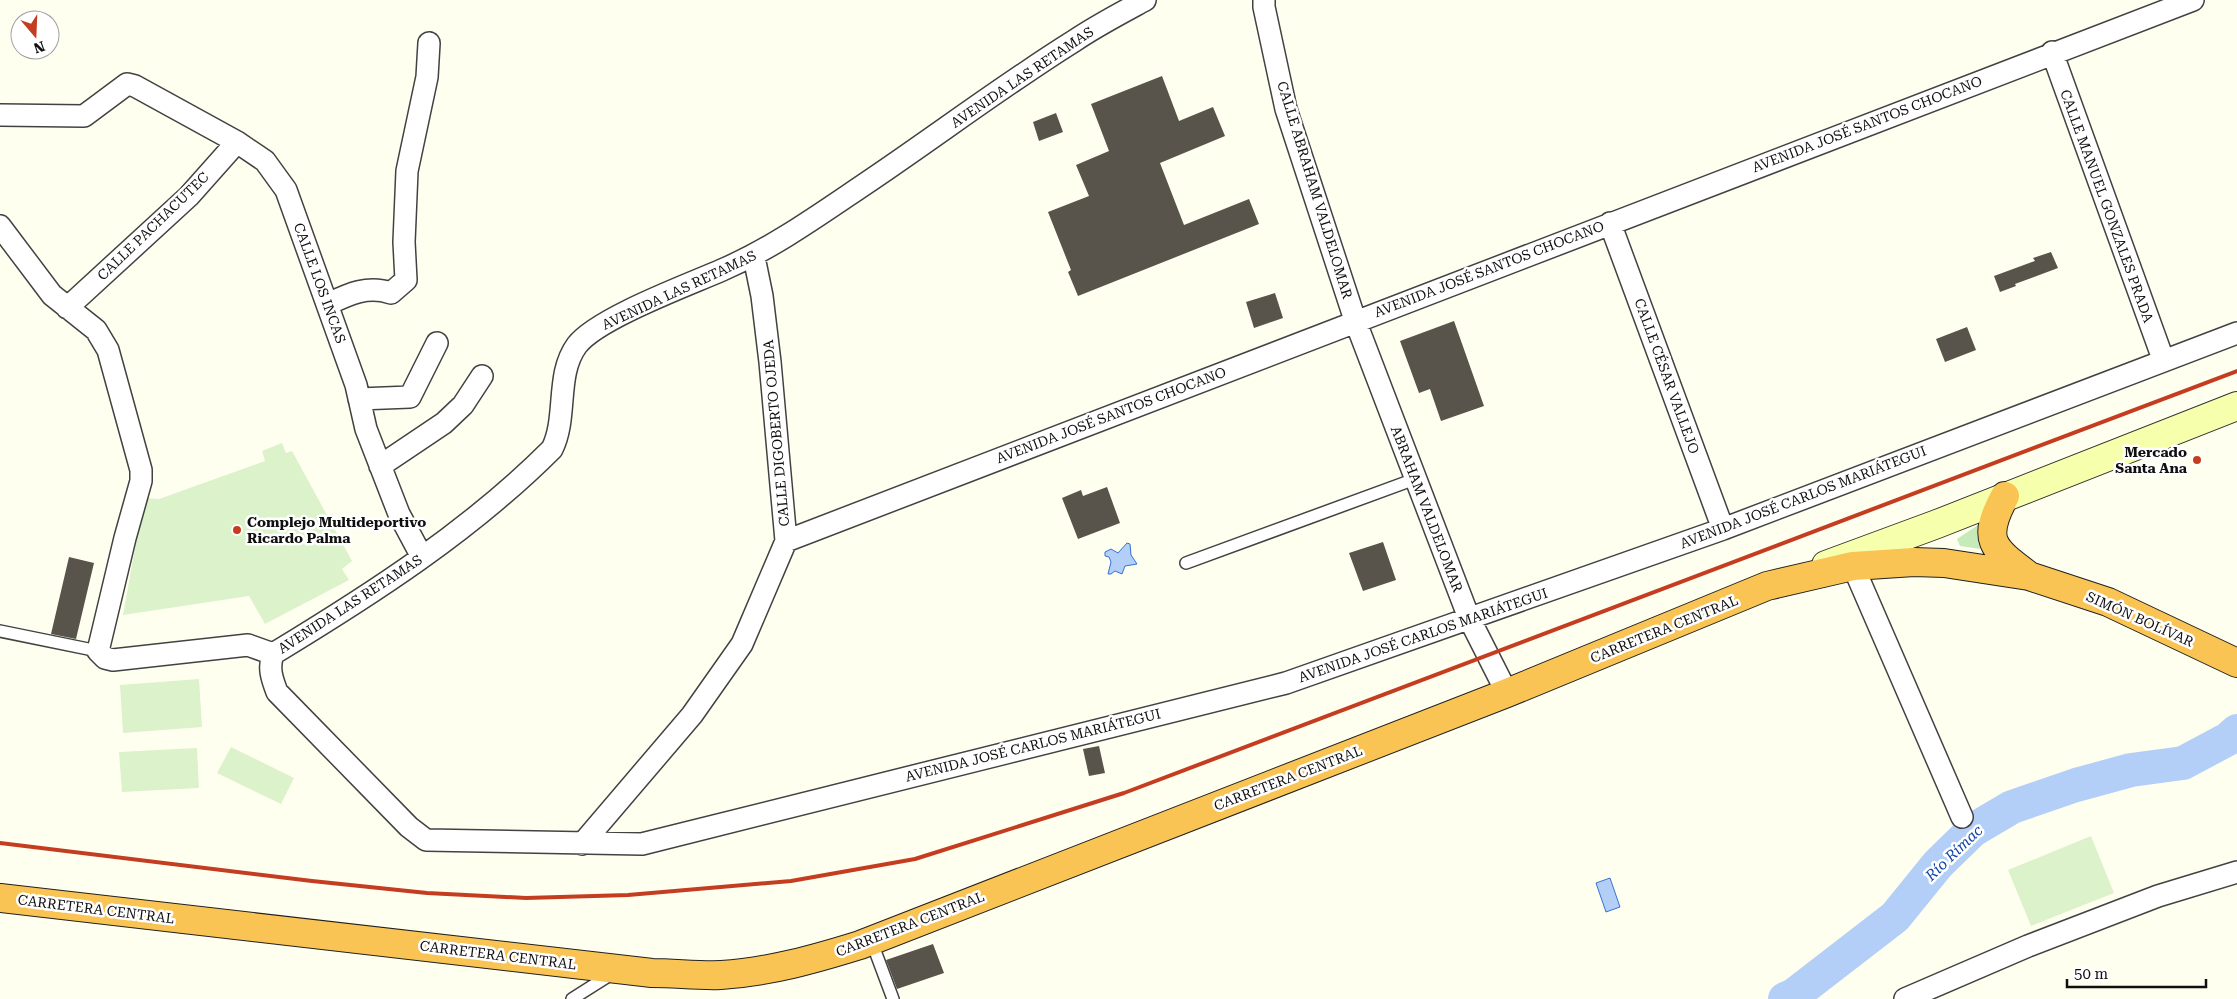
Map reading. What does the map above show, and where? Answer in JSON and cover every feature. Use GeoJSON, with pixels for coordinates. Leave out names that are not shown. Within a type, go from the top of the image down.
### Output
{"type":"FeatureCollection","features":[{"type":"Feature","properties":{"kind":"highway"},"geometry":{"type":"LineString","coordinates":[[2005,496],[1992,528],[1992,540],[2000,554],[2029,576]]}},
{"type":"Feature","properties":{"kind":"highway","name":"SIMÓN BOLÍVAR"},"geometry":{"type":"LineString","coordinates":[[1767,586],[1854,566],[1914,562],[1944,563],[2029,576],[2108,602],[2227,659]]}},
{"type":"Feature","properties":{"kind":"highway","name":"CARRETERA CENTRAL"},"geometry":{"type":"LineString","coordinates":[[0,898],[619,969],[721,975],[769,969],[808,960],[871,940],[1506,693],[1767,586]]}},
{"type":"Feature","properties":{"kind":"street","name":"AVENIDA LAS RETAMAS"},"geometry":{"type":"LineString","coordinates":[[272,658],[450,538],[552,449],[559,434],[568,362],[578,344],[598,327],[642,305],[754,257],[905,158],[977,106],[1075,40],[1145,0]]}},
{"type":"Feature","properties":{"kind":"street","name":"CALLE ABRAHAM VALDELOMAR"},"geometry":{"type":"LineString","coordinates":[[1264,0],[1286,109],[1355,320]]}},
{"type":"Feature","properties":{"kind":"street","name":"AVENIDA JOSÉ SANTOS CHOCANO"},"geometry":{"type":"LineString","coordinates":[[786,541],[1355,320],[2052,52],[2193,0]]}},
{"type":"Feature","properties":{"kind":"street"},"geometry":{"type":"LineString","coordinates":[[328,304],[352,293],[367,289],[381,289],[392,292],[406,280],[404,242],[407,171],[427,77],[429,43]]}},
{"type":"Feature","properties":{"kind":"street","name":"CALLE MANUEL GONZALES PRADA"},"geometry":{"type":"LineString","coordinates":[[2052,52],[2163,359]]}},
{"type":"Feature","properties":{"kind":"street","name":"CALLE LOS INCAS"},"geometry":{"type":"LineString","coordinates":[[0,115],[84,116],[127,84],[135,86],[237,142],[265,161],[286,190],[328,304],[359,399],[366,429],[399,514],[422,557]]}},
{"type":"Feature","properties":{"kind":"street","name":"CALLE PACHACUTEC"},"geometry":{"type":"LineString","coordinates":[[67,308],[189,196],[237,142]]}},
{"type":"Feature","properties":{"kind":"street","name":"CALLE CÉSAR VALLEJO"},"geometry":{"type":"LineString","coordinates":[[1610,223],[1723,529]]}},
{"type":"Feature","properties":{"kind":"street"},"geometry":{"type":"LineString","coordinates":[[0,226],[52,295],[96,330],[108,350],[141,470],[141,481],[124,538],[98,651],[105,658],[112,660],[248,644],[272,658]]}},
{"type":"Feature","properties":{"kind":"street","name":"CALLE DIGOBERTO OJEDA"},"geometry":{"type":"LineString","coordinates":[[582,844],[692,715],[742,644],[786,541],[770,362],[762,296],[754,257]]}},
{"type":"Feature","properties":{"kind":"street","name":"ABRAHAM VALDELOMAR"},"geometry":{"type":"LineString","coordinates":[[1355,320],[1469,618],[1506,693]]}},
{"type":"Feature","properties":{"kind":"street","name":"AVENIDA JOSÉ CARLOS MARIÁTEGUI"},"geometry":{"type":"LineString","coordinates":[[272,658],[270,674],[277,692],[409,827],[426,840],[642,844],[1286,682],[1723,529],[2163,359],[2237,333]]}},
{"type":"Feature","properties":{"kind":"street"},"geometry":{"type":"LineString","coordinates":[[359,399],[410,397],[437,343]]}},
{"type":"Feature","properties":{"kind":"street"},"geometry":{"type":"LineString","coordinates":[[380,466],[444,423],[464,405],[482,376]]}},
{"type":"Feature","properties":{"kind":"street"},"geometry":{"type":"LineString","coordinates":[[1767,586],[1937,524],[2237,406]]}},
{"type":"Feature","properties":{"kind":"street"},"geometry":{"type":"LineString","coordinates":[[1854,566],[1962,817]]}},
{"type":"Feature","properties":{"kind":"street"},"geometry":{"type":"LineString","coordinates":[[1905,999],[2028,946],[2140,903],[2237,872]]}},
{"type":"Feature","properties":{"kind":"lane"},"geometry":{"type":"LineString","coordinates":[[1186,563],[1416,479]]}},
{"type":"Feature","properties":{"kind":"lane"},"geometry":{"type":"LineString","coordinates":[[0,631],[98,651]]}},
{"type":"Feature","properties":{"kind":"lane"},"geometry":{"type":"LineString","coordinates":[[871,940],[893,999]]}},
{"type":"Feature","properties":{"kind":"lane"},"geometry":{"type":"LineString","coordinates":[[572,999],[619,969]]}},
{"type":"Feature","properties":{"kind":"green space","name":"Complejo Multideportivo Ricardo Palma"},"geometry":{"type":"Polygon","coordinates":[[[282,443],[286,453],[292,451],[352,561],[342,569],[349,580],[265,624],[249,596],[123,615],[144,498],[159,499],[265,461],[262,451],[282,443]]]}},
{"type":"Feature","properties":{"kind":"green space"},"geometry":{"type":"Polygon","coordinates":[[[1978,525],[1977,533],[1980,549],[1960,546],[1957,539],[1978,525]]]}},
{"type":"Feature","properties":{"kind":"green space"},"geometry":{"type":"Polygon","coordinates":[[[199,679],[202,727],[123,733],[120,685],[199,679]]]}},
{"type":"Feature","properties":{"kind":"green space"},"geometry":{"type":"Polygon","coordinates":[[[231,747],[294,778],[281,804],[217,773],[231,747]]]}},
{"type":"Feature","properties":{"kind":"green space"},"geometry":{"type":"Polygon","coordinates":[[[197,748],[199,788],[122,792],[119,752],[197,748]]]}},
{"type":"Feature","properties":{"kind":"green space"},"geometry":{"type":"Polygon","coordinates":[[[2091,836],[2114,893],[2031,926],[2008,870],[2091,836]]]}},
{"type":"Feature","properties":{"kind":"water"},"geometry":{"type":"Polygon","coordinates":[[[1127,543],[1130,544],[1131,555],[1137,564],[1125,566],[1122,574],[1115,571],[1108,574],[1111,562],[1109,557],[1105,556],[1105,552],[1111,549],[1118,553],[1127,543]]]}},
{"type":"Feature","properties":{"kind":"water"},"geometry":{"type":"Polygon","coordinates":[[[1610,878],[1620,907],[1606,912],[1596,883],[1610,878]]]}},
{"type":"Feature","properties":{"kind":"building"},"geometry":{"type":"Polygon","coordinates":[[[1162,76],[1179,121],[1213,107],[1225,136],[1160,163],[1184,225],[1249,199],[1259,224],[1078,296],[1068,272],[1071,270],[1048,212],[1089,196],[1076,165],[1109,151],[1091,104],[1162,76]]]}},
{"type":"Feature","properties":{"kind":"building"},"geometry":{"type":"Polygon","coordinates":[[[1056,113],[1063,132],[1039,141],[1033,122],[1056,113]]]}},
{"type":"Feature","properties":{"kind":"building"},"geometry":{"type":"Polygon","coordinates":[[[2051,252],[2058,268],[2015,284],[2016,286],[2000,292],[1994,276],[2035,261],[2033,258],[2051,252]]]}},
{"type":"Feature","properties":{"kind":"building"},"geometry":{"type":"Polygon","coordinates":[[[1275,293],[1283,318],[1254,328],[1246,302],[1275,293]]]}},
{"type":"Feature","properties":{"kind":"building"},"geometry":{"type":"Polygon","coordinates":[[[1454,321],[1484,406],[1441,421],[1430,389],[1419,393],[1400,341],[1454,321]]]}},
{"type":"Feature","properties":{"kind":"building"},"geometry":{"type":"Polygon","coordinates":[[[1967,327],[1976,350],[1945,362],[1936,339],[1967,327]]]}},
{"type":"Feature","properties":{"kind":"building"},"geometry":{"type":"Polygon","coordinates":[[[1107,487],[1120,523],[1078,539],[1062,498],[1081,490],[1083,496],[1107,487]]]}},
{"type":"Feature","properties":{"kind":"building"},"geometry":{"type":"Polygon","coordinates":[[[1383,542],[1396,580],[1363,591],[1349,553],[1383,542]]]}},
{"type":"Feature","properties":{"kind":"building"},"geometry":{"type":"Polygon","coordinates":[[[69,557],[94,563],[76,639],[51,634],[69,557]]]}},
{"type":"Feature","properties":{"kind":"building"},"geometry":{"type":"Polygon","coordinates":[[[1099,746],[1105,773],[1089,776],[1083,749],[1099,746]]]}},
{"type":"Feature","properties":{"kind":"building"},"geometry":{"type":"Polygon","coordinates":[[[933,944],[944,973],[897,989],[886,960],[933,944]]]}},
{"type":"Feature","properties":{"kind":"waterway","name":"Río Rímac"},"geometry":{"type":"LineString","coordinates":[[1785,999],[1794,995],[1895,917],[1938,864],[1973,830],[2012,807],[2076,785],[2131,770],[2183,763],[2228,739],[2237,731]]}},
{"type":"Feature","properties":{"kind":"railway"},"geometry":{"type":"LineString","coordinates":[[0,843],[312,881],[427,893],[526,898],[628,895],[791,881],[915,859],[1124,793],[2237,371]]}},
{"type":"Feature","properties":{"kind":"place","name":"Mercado Santa Ana"},"geometry":{"type":"Point","coordinates":[2197,460]}},
{"type":"Feature","properties":{"kind":"place","name":"Complejo Multideportivo Ricardo Palma"},"geometry":{"type":"Point","coordinates":[237,530]}}]}
